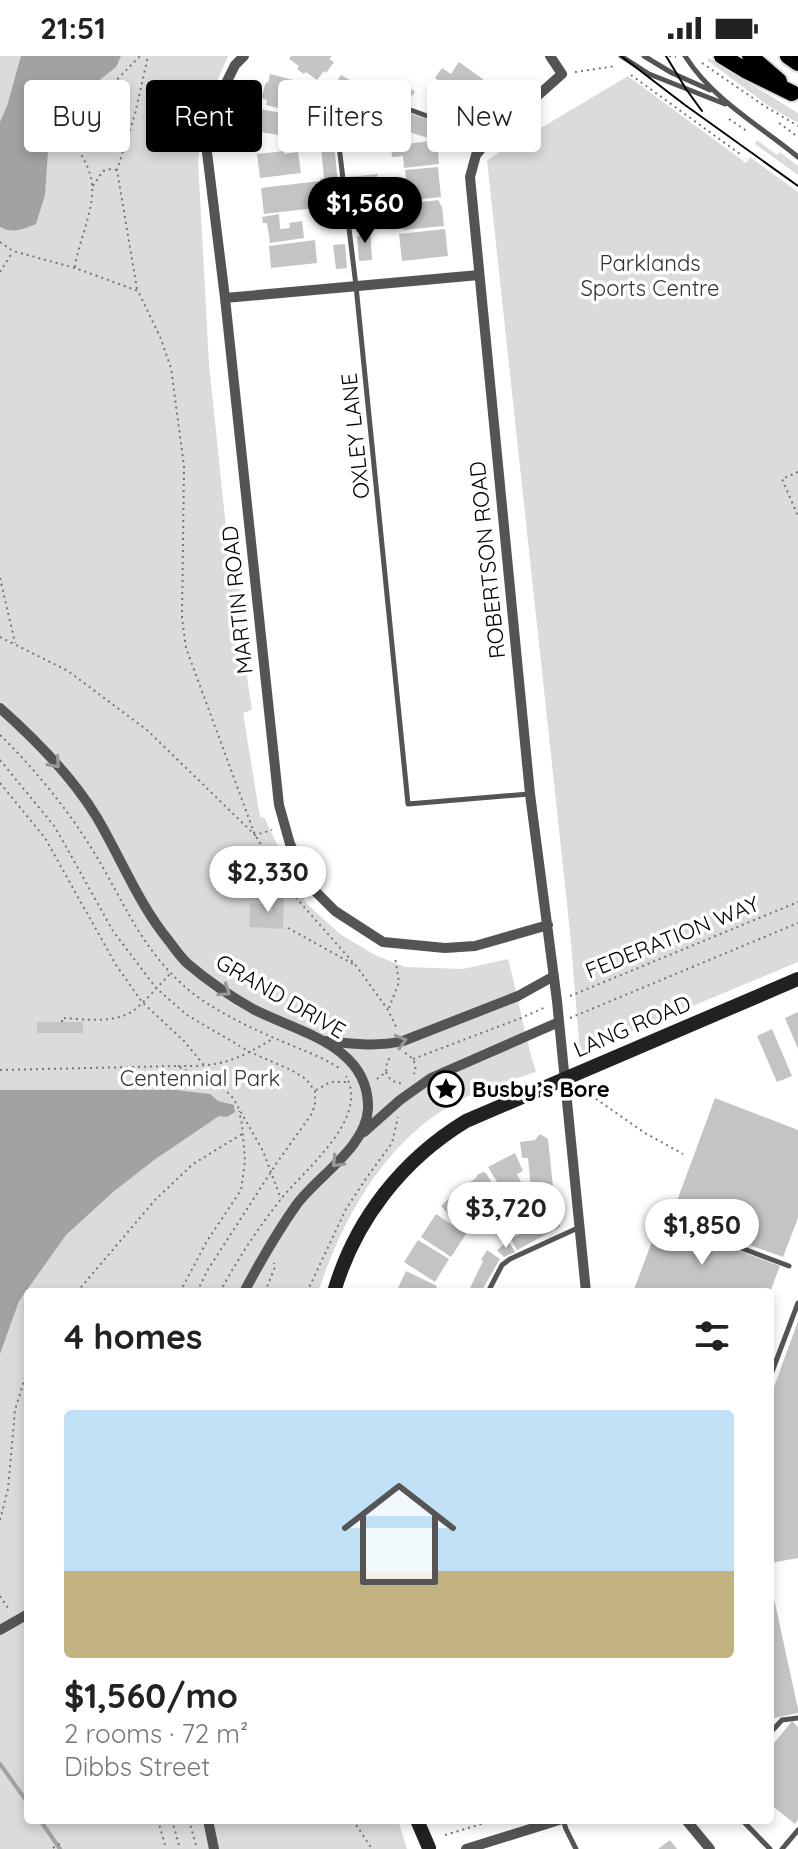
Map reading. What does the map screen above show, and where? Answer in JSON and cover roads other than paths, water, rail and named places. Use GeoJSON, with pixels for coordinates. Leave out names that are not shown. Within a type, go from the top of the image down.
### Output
{"type":"FeatureCollection","features":[{"type":"Feature","properties":{"kind":"main road"},"geometry":{"type":"LineString","coordinates":[[722,56],[795,95]]}},
{"type":"Feature","properties":{"kind":"main road"},"geometry":{"type":"LineString","coordinates":[[750,56],[795,95]]}},
{"type":"Feature","properties":{"kind":"main road"},"geometry":{"type":"LineString","coordinates":[[788,56],[798,63]]}},
{"type":"Feature","properties":{"kind":"street","name":"MARTIN ROAD"},"geometry":{"type":"LineString","coordinates":[[244,56],[235,65],[204,128],[279,805],[290,844],[311,887],[335,911],[383,942],[445,948],[475,946],[548,925]]}},
{"type":"Feature","properties":{"kind":"street","name":"ROBERTSON ROAD"},"geometry":{"type":"LineString","coordinates":[[541,93],[562,74],[550,56]]}},
{"type":"Feature","properties":{"kind":"street","name":"ROBERTSON ROAD"},"geometry":{"type":"LineString","coordinates":[[478,152],[470,177],[479,275],[530,794],[557,1001],[586,1288]]}},
{"type":"Feature","properties":{"kind":"street"},"geometry":{"type":"LineString","coordinates":[[225,298],[479,275]]}},
{"type":"Feature","properties":{"kind":"street","name":"GRAND DRIVE"},"geometry":{"type":"LineString","coordinates":[[0,708],[32,736],[65,773],[94,813],[154,923],[186,962],[254,1010],[324,1040],[352,1063],[364,1083],[367,1098],[368,1112],[361,1135]]}},
{"type":"Feature","properties":{"kind":"street"},"geometry":{"type":"LineString","coordinates":[[324,1040],[401,1047],[518,996],[554,976]]}},
{"type":"Feature","properties":{"kind":"street","name":"LANG ROAD"},"geometry":{"type":"LineString","coordinates":[[336,1288],[349,1254],[378,1201],[408,1165],[466,1121],[798,979]]}},
{"type":"Feature","properties":{"kind":"street"},"geometry":{"type":"LineString","coordinates":[[246,1288],[269,1246],[299,1202],[374,1122],[431,1078],[559,1022]]}},
{"type":"Feature","properties":{"kind":"street"},"geometry":{"type":"LineString","coordinates":[[0,1630],[24,1617]]}},
{"type":"Feature","properties":{"kind":"street"},"geometry":{"type":"LineString","coordinates":[[209,1824],[214,1849]]}},
{"type":"Feature","properties":{"kind":"street"},"geometry":{"type":"LineString","coordinates":[[419,1824],[429,1849],[443,1842]]}},
{"type":"Feature","properties":{"kind":"street"},"geometry":{"type":"LineString","coordinates":[[466,1849],[548,1824]]}},
{"type":"Feature","properties":{"kind":"street"},"geometry":{"type":"LineString","coordinates":[[689,1824],[710,1849]]}},
{"type":"Feature","properties":{"kind":"lane"},"geometry":{"type":"LineString","coordinates":[[621,56],[649,74],[733,108]]}},
{"type":"Feature","properties":{"kind":"lane"},"geometry":{"type":"LineString","coordinates":[[644,56],[718,94]]}},
{"type":"Feature","properties":{"kind":"lane"},"geometry":{"type":"LineString","coordinates":[[685,56],[698,74],[733,108],[798,157]]}},
{"type":"Feature","properties":{"kind":"lane","name":"OXLEY LANE"},"geometry":{"type":"LineString","coordinates":[[427,116],[358,91],[335,113],[356,286],[408,804],[530,794]]}},
{"type":"Feature","properties":{"kind":"lane"},"geometry":{"type":"LineString","coordinates":[[659,1217],[789,1266]]}},
{"type":"Feature","properties":{"kind":"lane"},"geometry":{"type":"LineString","coordinates":[[490,1288],[502,1265],[510,1259],[580,1226]]}},
{"type":"Feature","properties":{"kind":"lane"},"geometry":{"type":"LineString","coordinates":[[774,1366],[798,1303]]}},
{"type":"Feature","properties":{"kind":"lane"},"geometry":{"type":"LineString","coordinates":[[774,1729],[782,1720],[798,1718]]}},
{"type":"Feature","properties":{"kind":"lane"},"geometry":{"type":"LineString","coordinates":[[563,1824],[576,1849]]}},
{"type":"Feature","properties":{"kind":"lane"},"geometry":{"type":"LineString","coordinates":[[746,1824],[770,1849]]}},
{"type":"Feature","properties":{"kind":"lane"},"geometry":{"type":"LineString","coordinates":[[782,1849],[798,1830]]}},
{"type":"Feature","properties":{"kind":"waterway"},"geometry":{"type":"LineString","coordinates":[[0,1764],[24,1797]]}},
{"type":"Feature","properties":{"kind":"waterway"},"geometry":{"type":"LineString","coordinates":[[43,1824],[60,1849]]}},
{"type":"Feature","properties":{"kind":"tram line"},"geometry":{"type":"LineString","coordinates":[[621,56],[798,186]]}},
{"type":"Feature","properties":{"kind":"tram line"},"geometry":{"type":"LineString","coordinates":[[666,56],[702,111]]}},
{"type":"Feature","properties":{"kind":"place","name":"Busby’s Bore"},"geometry":{"type":"Point","coordinates":[446,1089]}},
{"type":"Feature","properties":{"kind":"park label","name":"Parklands Sports Centre"},"geometry":{"type":"Point","coordinates":[650,276]}},
{"type":"Feature","properties":{"kind":"park label","name":"Centennial Park"},"geometry":{"type":"Point","coordinates":[200,1078]}}]}
